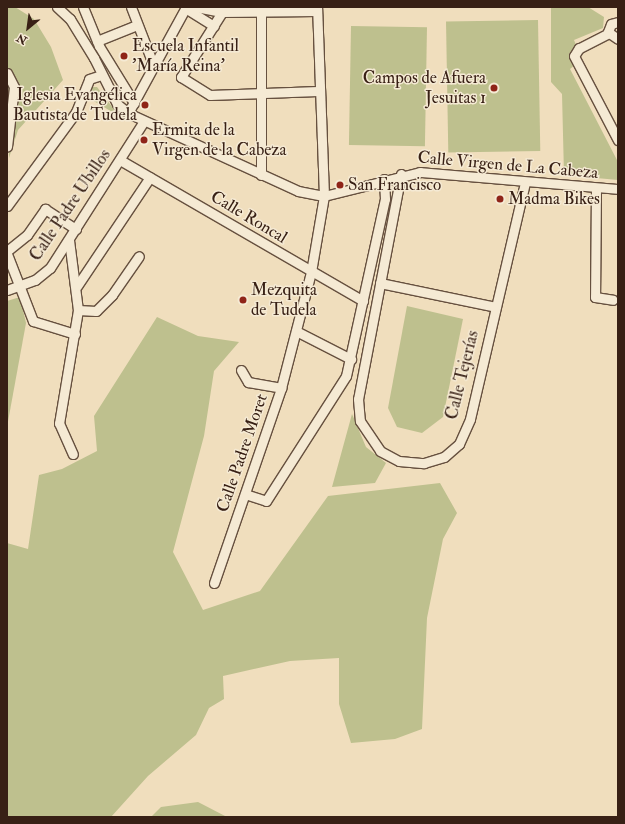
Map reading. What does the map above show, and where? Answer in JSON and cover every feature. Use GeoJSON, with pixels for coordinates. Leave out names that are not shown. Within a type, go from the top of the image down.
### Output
{"type":"FeatureCollection","features":[{"type":"Feature","properties":{"kind":"street","name":"Calle Virgen de La Cabeza"},"geometry":{"type":"LineString","coordinates":[[57,7],[70,19],[117,104],[128,113],[298,191],[324,196],[401,174],[420,172],[618,189]]}},
{"type":"Feature","properties":{"kind":"street"},"geometry":{"type":"LineString","coordinates":[[83,7],[97,41],[134,103]]}},
{"type":"Feature","properties":{"kind":"street"},"geometry":{"type":"LineString","coordinates":[[131,7],[153,64]]}},
{"type":"Feature","properties":{"kind":"street"},"geometry":{"type":"LineString","coordinates":[[128,113],[153,64],[186,7],[214,26]]}},
{"type":"Feature","properties":{"kind":"street"},"geometry":{"type":"LineString","coordinates":[[196,7],[222,12],[317,9]]}},
{"type":"Feature","properties":{"kind":"street","name":"Calle Padre Moret"},"geometry":{"type":"LineString","coordinates":[[214,583],[281,388],[311,272],[324,196],[318,91],[317,9]]}},
{"type":"Feature","properties":{"kind":"street"},"geometry":{"type":"LineString","coordinates":[[261,11],[261,175]]}},
{"type":"Feature","properties":{"kind":"street"},"geometry":{"type":"LineString","coordinates":[[222,12],[181,77],[187,82],[210,95],[318,91]]}},
{"type":"Feature","properties":{"kind":"street"},"geometry":{"type":"LineString","coordinates":[[609,33],[611,24],[618,22]]}},
{"type":"Feature","properties":{"kind":"street"},"geometry":{"type":"LineString","coordinates":[[97,41],[138,25]]}},
{"type":"Feature","properties":{"kind":"street"},"geometry":{"type":"LineString","coordinates":[[609,33],[618,39]]}},
{"type":"Feature","properties":{"kind":"street"},"geometry":{"type":"LineString","coordinates":[[609,33],[579,48],[574,56],[618,140]]}},
{"type":"Feature","properties":{"kind":"street"},"geometry":{"type":"LineString","coordinates":[[7,73],[14,87],[7,147]]}},
{"type":"Feature","properties":{"kind":"street"},"geometry":{"type":"LineString","coordinates":[[7,206],[76,112],[89,79],[100,75]]}},
{"type":"Feature","properties":{"kind":"street","name":"Calle Padre Ubillos"},"geometry":{"type":"LineString","coordinates":[[7,290],[22,285],[50,268],[144,121]]}},
{"type":"Feature","properties":{"kind":"street","name":"Calle Roncal"},"geometry":{"type":"LineString","coordinates":[[120,160],[363,301]]}},
{"type":"Feature","properties":{"kind":"street","name":"Calle Tejerías"},"geometry":{"type":"LineString","coordinates":[[401,174],[358,406],[360,421],[371,441],[380,451],[399,461],[424,463],[444,457],[458,444],[470,419],[525,182]]}},
{"type":"Feature","properties":{"kind":"street"},"geometry":{"type":"LineString","coordinates":[[77,286],[150,177]]}},
{"type":"Feature","properties":{"kind":"street"},"geometry":{"type":"LineString","coordinates":[[245,494],[266,501],[346,376],[351,359],[385,199],[384,179]]}},
{"type":"Feature","properties":{"kind":"street"},"geometry":{"type":"LineString","coordinates":[[596,188],[595,297],[614,300]]}},
{"type":"Feature","properties":{"kind":"street"},"geometry":{"type":"LineString","coordinates":[[75,334],[33,321],[22,285],[7,253],[27,235],[46,209],[76,229]]}},
{"type":"Feature","properties":{"kind":"street"},"geometry":{"type":"LineString","coordinates":[[69,240],[77,286],[78,310],[59,423],[73,454]]}},
{"type":"Feature","properties":{"kind":"street"},"geometry":{"type":"LineString","coordinates":[[78,310],[96,311],[112,295],[139,256]]}},
{"type":"Feature","properties":{"kind":"street"},"geometry":{"type":"LineString","coordinates":[[380,283],[496,307]]}},
{"type":"Feature","properties":{"kind":"street"},"geometry":{"type":"LineString","coordinates":[[296,331],[351,359]]}},
{"type":"Feature","properties":{"kind":"street"},"geometry":{"type":"LineString","coordinates":[[241,370],[248,382],[281,388]]}},
{"type":"Feature","properties":{"kind":"green space"},"geometry":{"type":"Polygon","coordinates":[[[7,7],[15,7],[34,19],[51,47],[63,80],[18,130],[9,158],[7,7]]]}},
{"type":"Feature","properties":{"kind":"green space"},"geometry":{"type":"Polygon","coordinates":[[[551,7],[588,7],[604,17],[603,28],[574,40],[576,45],[569,54],[575,65],[570,69],[618,162],[618,180],[564,175],[562,94],[551,82],[551,7]]]}},
{"type":"Feature","properties":{"kind":"green space","name":"Campos de Afuera Jesuitas 1"},"geometry":{"type":"Polygon","coordinates":[[[538,20],[540,151],[448,153],[446,22],[538,20]]]}},
{"type":"Feature","properties":{"kind":"green space"},"geometry":{"type":"Polygon","coordinates":[[[351,26],[427,27],[425,146],[349,145],[351,26]]]}},
{"type":"Feature","properties":{"kind":"green space"},"geometry":{"type":"Polygon","coordinates":[[[90,87],[97,87],[119,116],[87,97],[90,87]]]}},
{"type":"Feature","properties":{"kind":"green space"},"geometry":{"type":"Polygon","coordinates":[[[20,297],[26,323],[7,427],[7,301],[20,297]]]}},
{"type":"Feature","properties":{"kind":"green space"},"geometry":{"type":"Polygon","coordinates":[[[407,306],[463,319],[443,417],[422,433],[397,427],[388,408],[407,306]]]}},
{"type":"Feature","properties":{"kind":"green space"},"geometry":{"type":"Polygon","coordinates":[[[157,317],[198,336],[239,342],[214,371],[204,436],[173,552],[203,610],[260,591],[328,496],[440,483],[457,513],[443,539],[427,618],[422,729],[395,739],[351,743],[339,704],[339,658],[290,661],[223,676],[224,699],[209,708],[196,735],[148,776],[111,817],[7,817],[7,543],[28,549],[39,475],[62,469],[97,451],[94,416],[157,317]]]}},
{"type":"Feature","properties":{"kind":"green space"},"geometry":{"type":"Polygon","coordinates":[[[352,414],[366,447],[386,463],[375,483],[332,487],[352,414]]]}},
{"type":"Feature","properties":{"kind":"green space"},"geometry":{"type":"Polygon","coordinates":[[[198,802],[227,817],[151,817],[161,807],[198,802]]]}},
{"type":"Feature","properties":{"kind":"place","name":"Escuela Infantil 'María Reina'"},"geometry":{"type":"Point","coordinates":[124,56]}},
{"type":"Feature","properties":{"kind":"place","name":"Campos de Afuera Jesuitas 1"},"geometry":{"type":"Point","coordinates":[494,88]}},
{"type":"Feature","properties":{"kind":"place","name":"Iglesia Evangélica Bautista de Tudela"},"geometry":{"type":"Point","coordinates":[145,105]}},
{"type":"Feature","properties":{"kind":"place","name":"Ermita de la Virgen de la Cabeza"},"geometry":{"type":"Point","coordinates":[144,140]}},
{"type":"Feature","properties":{"kind":"place","name":"San Francisco"},"geometry":{"type":"Point","coordinates":[340,185]}},
{"type":"Feature","properties":{"kind":"place","name":"Madma Bikes"},"geometry":{"type":"Point","coordinates":[500,199]}},
{"type":"Feature","properties":{"kind":"place","name":"Mezquita de Tudela"},"geometry":{"type":"Point","coordinates":[243,300]}}]}
